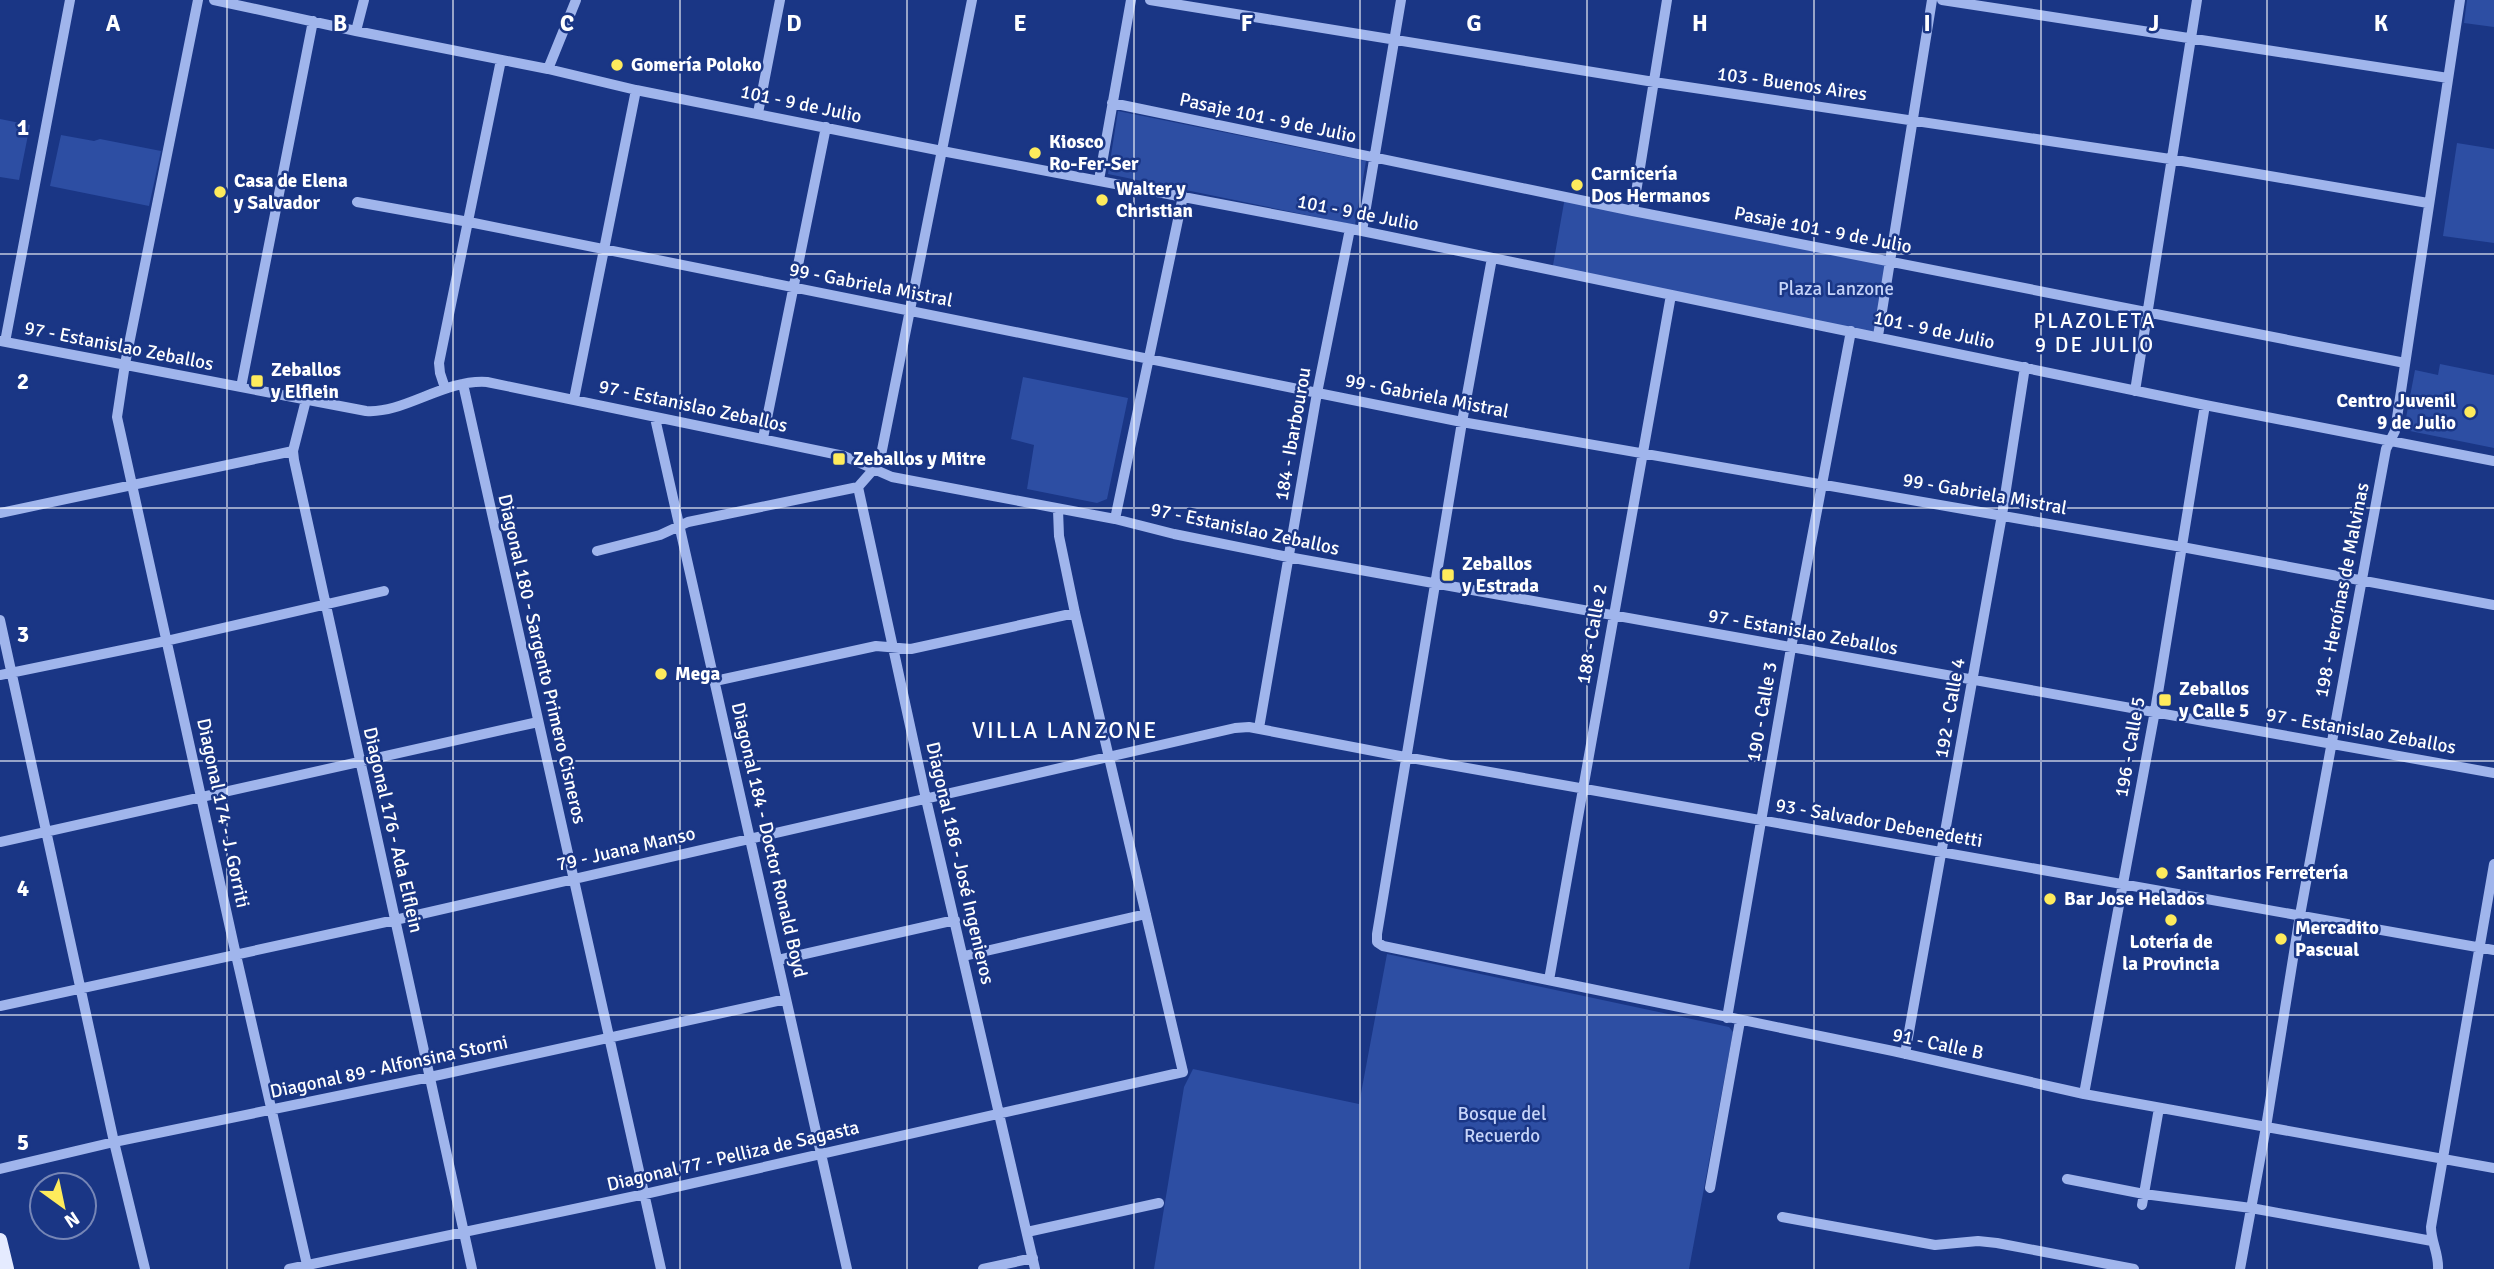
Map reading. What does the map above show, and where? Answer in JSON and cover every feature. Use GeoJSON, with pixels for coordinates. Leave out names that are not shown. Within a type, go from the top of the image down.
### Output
{"type":"FeatureCollection","features":[{"type":"Feature","properties":{"kind":"main road"},"geometry":{"type":"LineString","coordinates":[[0,1240],[7,1269]]}},
{"type":"Feature","properties":{"kind":"street"},"geometry":{"type":"LineString","coordinates":[[2,341],[70,0]]}},
{"type":"Feature","properties":{"kind":"street","name":"Diagonal 174 - J. Gorriti"},"geometry":{"type":"LineString","coordinates":[[198,0],[125,364],[117,418],[307,1267]]}},
{"type":"Feature","properties":{"kind":"street","name":"101 - 9 de Julio"},"geometry":{"type":"LineString","coordinates":[[214,0],[548,69],[636,90],[1362,231],[2136,391],[2494,461]]}},
{"type":"Feature","properties":{"kind":"street"},"geometry":{"type":"LineString","coordinates":[[356,31],[364,0]]}},
{"type":"Feature","properties":{"kind":"street"},"geometry":{"type":"LineString","coordinates":[[548,69],[576,0]]}},
{"type":"Feature","properties":{"kind":"street"},"geometry":{"type":"LineString","coordinates":[[758,113],[780,0]]}},
{"type":"Feature","properties":{"kind":"street"},"geometry":{"type":"LineString","coordinates":[[597,551],[660,536],[695,521],[858,487],[873,470],[881,455],[972,0]]}},
{"type":"Feature","properties":{"kind":"street"},"geometry":{"type":"LineString","coordinates":[[1099,180],[1131,0]]}},
{"type":"Feature","properties":{"kind":"street","name":"103 - Buenos Aires"},"geometry":{"type":"LineString","coordinates":[[1150,0],[1654,82],[2170,159],[2428,203]]}},
{"type":"Feature","properties":{"kind":"street"},"geometry":{"type":"LineString","coordinates":[[1362,231],[1401,0]]}},
{"type":"Feature","properties":{"kind":"street"},"geometry":{"type":"LineString","coordinates":[[1633,211],[1667,0]]}},
{"type":"Feature","properties":{"kind":"street"},"geometry":{"type":"LineString","coordinates":[[1878,337],[1932,0]]}},
{"type":"Feature","properties":{"kind":"street"},"geometry":{"type":"LineString","coordinates":[[1942,0],[2448,78]]}},
{"type":"Feature","properties":{"kind":"street"},"geometry":{"type":"LineString","coordinates":[[2136,391],[2170,159],[2197,0]]}},
{"type":"Feature","properties":{"kind":"street","name":"198 - Heroínas de Malvinas"},"geometry":{"type":"LineString","coordinates":[[2240,1269],[2300,915],[2361,580],[2389,442],[2395,431],[2460,0]]}},
{"type":"Feature","properties":{"kind":"street"},"geometry":{"type":"LineString","coordinates":[[241,387],[313,21]]}},
{"type":"Feature","properties":{"kind":"street"},"geometry":{"type":"LineString","coordinates":[[445,388],[439,363],[501,60]]}},
{"type":"Feature","properties":{"kind":"street"},"geometry":{"type":"LineString","coordinates":[[574,399],[636,90]]}},
{"type":"Feature","properties":{"kind":"street","name":"Pasaje 101 - 9 de Julio"},"geometry":{"type":"LineString","coordinates":[[1112,103],[1633,211],[2405,363]]}},
{"type":"Feature","properties":{"kind":"street"},"geometry":{"type":"LineString","coordinates":[[763,438],[826,127]]}},
{"type":"Feature","properties":{"kind":"street"},"geometry":{"type":"LineString","coordinates":[[1115,519],[1183,196]]}},
{"type":"Feature","properties":{"kind":"street","name":"99 - Gabriela Mistral"},"geometry":{"type":"LineString","coordinates":[[357,202],[469,222],[1462,422],[2003,515],[2494,605]]}},
{"type":"Feature","properties":{"kind":"street","name":"184 - Ibarbourou"},"geometry":{"type":"LineString","coordinates":[[1259,728],[1317,393],[1350,229]]}},
{"type":"Feature","properties":{"kind":"street"},"geometry":{"type":"LineString","coordinates":[[1405,757],[1492,258]]}},
{"type":"Feature","properties":{"kind":"street","name":"188 - Calle 2"},"geometry":{"type":"LineString","coordinates":[[1549,980],[1671,295]]}},
{"type":"Feature","properties":{"kind":"street","name":"190 - Calle 3"},"geometry":{"type":"LineString","coordinates":[[1727,1018],[1791,648],[1851,331]]}},
{"type":"Feature","properties":{"kind":"street","name":"97 - Estanislao Zeballos"},"geometry":{"type":"LineString","coordinates":[[2,341],[376,412],[445,388],[487,382],[844,456],[892,477],[1115,519],[1288,557],[2494,773]]}},
{"type":"Feature","properties":{"kind":"street","name":"192 - Calle 4"},"geometry":{"type":"LineString","coordinates":[[1905,1054],[2003,515],[2025,367]]}},
{"type":"Feature","properties":{"kind":"street","name":"Diagonal 180 - Sargento Primero Cisneros"},"geometry":{"type":"LineString","coordinates":[[463,384],[661,1269]]}},
{"type":"Feature","properties":{"kind":"street","name":"Diagonal 176 - Ada Elflein"},"geometry":{"type":"LineString","coordinates":[[306,400],[293,451],[472,1269]]}},
{"type":"Feature","properties":{"kind":"street","name":"196 - Calle 5"},"geometry":{"type":"LineString","coordinates":[[2084,1094],[2155,711],[2205,405]]}},
{"type":"Feature","properties":{"kind":"street","name":"Diagonal 184 - Doctor Ronald Boyd"},"geometry":{"type":"LineString","coordinates":[[655,418],[847,1269]]}},
{"type":"Feature","properties":{"kind":"street"},"geometry":{"type":"LineString","coordinates":[[0,513],[293,451]]}},
{"type":"Feature","properties":{"kind":"street","name":"Diagonal 186 - José Ingenieros"},"geometry":{"type":"LineString","coordinates":[[858,487],[926,799],[1034,1264]]}},
{"type":"Feature","properties":{"kind":"street"},"geometry":{"type":"LineString","coordinates":[[964,956],[1146,914],[1059,536],[1058,510]]}},
{"type":"Feature","properties":{"kind":"street"},"geometry":{"type":"LineString","coordinates":[[0,675],[166,641],[384,591]]}},
{"type":"Feature","properties":{"kind":"street"},"geometry":{"type":"LineString","coordinates":[[715,681],[876,646],[911,649],[1076,613]]}},
{"type":"Feature","properties":{"kind":"street"},"geometry":{"type":"LineString","coordinates":[[0,620],[114,1142],[145,1269]]}},
{"type":"Feature","properties":{"kind":"street"},"geometry":{"type":"LineString","coordinates":[[0,842],[538,722]]}},
{"type":"Feature","properties":{"kind":"street","name":"79 - Juana Manso"},"geometry":{"type":"LineString","coordinates":[[0,1006],[395,920],[1235,728],[1259,728]]}},
{"type":"Feature","properties":{"kind":"street","name":"93 - Salvador Debenedetti"},"geometry":{"type":"LineString","coordinates":[[1259,728],[1405,757],[2494,950]]}},
{"type":"Feature","properties":{"kind":"street","name":"91 - Calle B"},"geometry":{"type":"LineString","coordinates":[[1405,757],[1377,934],[1377,942],[1383,946],[1905,1054],[2084,1094],[2494,1168]]}},
{"type":"Feature","properties":{"kind":"street"},"geometry":{"type":"LineString","coordinates":[[2438,1269],[2431,1227],[2494,864]]}},
{"type":"Feature","properties":{"kind":"street","name":"Diagonal 77 - Pelliza de Sagasta"},"geometry":{"type":"LineString","coordinates":[[289,1269],[645,1194],[1183,1072],[1146,914]]}},
{"type":"Feature","properties":{"kind":"street"},"geometry":{"type":"LineString","coordinates":[[778,960],[955,920]]}},
{"type":"Feature","properties":{"kind":"street","name":"Diagonal 89 - Alfonsina Storni"},"geometry":{"type":"LineString","coordinates":[[0,1169],[114,1142],[430,1077],[786,999]]}},
{"type":"Feature","properties":{"kind":"street"},"geometry":{"type":"LineString","coordinates":[[1710,1188],[1740,1021]]}},
{"type":"Feature","properties":{"kind":"street"},"geometry":{"type":"LineString","coordinates":[[2143,1199],[2159,1108]]}},
{"type":"Feature","properties":{"kind":"street"},"geometry":{"type":"LineString","coordinates":[[2067,1179],[2143,1199],[2250,1208],[2432,1241]]}},
{"type":"Feature","properties":{"kind":"street"},"geometry":{"type":"LineString","coordinates":[[1027,1232],[1159,1203]]}},
{"type":"Feature","properties":{"kind":"street"},"geometry":{"type":"LineString","coordinates":[[1782,1217],[1935,1245],[1978,1241],[1997,1243],[2134,1269]]}},
{"type":"Feature","properties":{"kind":"street"},"geometry":{"type":"LineString","coordinates":[[983,1269],[1034,1264]]}},
{"type":"Feature","properties":{"kind":"green space"},"geometry":{"type":"Polygon","coordinates":[[[2467,0],[2494,0],[2494,27],[2464,23],[2467,0]]]}},
{"type":"Feature","properties":{"kind":"green space"},"geometry":{"type":"Polygon","coordinates":[[[1118,111],[1366,161],[1355,225],[1108,174],[1118,111]]]}},
{"type":"Feature","properties":{"kind":"green space"},"geometry":{"type":"Polygon","coordinates":[[[0,119],[30,125],[19,180],[0,177],[0,119]]]}},
{"type":"Feature","properties":{"kind":"green space"},"geometry":{"type":"Polygon","coordinates":[[[61,135],[94,141],[100,139],[161,151],[149,206],[50,186],[61,135]]]}},
{"type":"Feature","properties":{"kind":"green space"},"geometry":{"type":"Polygon","coordinates":[[[2457,143],[2494,149],[2494,243],[2443,236],[2457,143]]]}},
{"type":"Feature","properties":{"kind":"green space","name":"Plaza Lanzone"},"geometry":{"type":"Polygon","coordinates":[[[1565,197],[1890,262],[1878,336],[1552,271],[1565,197]]]}},
{"type":"Feature","properties":{"kind":"green space"},"geometry":{"type":"Polygon","coordinates":[[[2440,364],[2494,375],[2494,448],[2410,431],[2405,423],[2415,370],[2438,375],[2440,364]]]}},
{"type":"Feature","properties":{"kind":"green space"},"geometry":{"type":"Polygon","coordinates":[[[1023,377],[1128,398],[1107,499],[1097,503],[1027,489],[1034,445],[1011,439],[1023,377]]]}},
{"type":"Feature","properties":{"kind":"green space","name":"Bosque del Recuerdo"},"geometry":{"type":"Polygon","coordinates":[[[1387,954],[1729,1027],[1733,1032],[1689,1269],[1154,1269],[1184,1087],[1193,1069],[1359,1104],[1387,954]]]}},
{"type":"Feature","properties":{"kind":"place","name":"Gomería Poloko"},"geometry":{"type":"Point","coordinates":[617,65]}},
{"type":"Feature","properties":{"kind":"place","name":"Kiosco Ro-Fer-Ser"},"geometry":{"type":"Point","coordinates":[1035,153]}},
{"type":"Feature","properties":{"kind":"place","name":"Carnicería Dos Hermanos"},"geometry":{"type":"Point","coordinates":[1577,185]}},
{"type":"Feature","properties":{"kind":"place","name":"Casa de Elena y Salvador"},"geometry":{"type":"Point","coordinates":[220,192]}},
{"type":"Feature","properties":{"kind":"place","name":"Walter y Christian"},"geometry":{"type":"Point","coordinates":[1102,200]}},
{"type":"Feature","properties":{"kind":"place","name":"Zeballos y Elflein"},"geometry":{"type":"Point","coordinates":[257,381]}},
{"type":"Feature","properties":{"kind":"place","name":"Centro Juvenil 9 de Julio"},"geometry":{"type":"Point","coordinates":[2470,412]}},
{"type":"Feature","properties":{"kind":"place","name":"Zeballos y Mitre"},"geometry":{"type":"Point","coordinates":[839,459]}},
{"type":"Feature","properties":{"kind":"place","name":"Zeballos y Estrada"},"geometry":{"type":"Point","coordinates":[1448,575]}},
{"type":"Feature","properties":{"kind":"place","name":"Mega"},"geometry":{"type":"Point","coordinates":[661,674]}},
{"type":"Feature","properties":{"kind":"place","name":"Zeballos y Calle 5"},"geometry":{"type":"Point","coordinates":[2165,700]}},
{"type":"Feature","properties":{"kind":"place","name":"Sanitarios Ferretería"},"geometry":{"type":"Point","coordinates":[2162,873]}},
{"type":"Feature","properties":{"kind":"place","name":"Bar Jose Helados"},"geometry":{"type":"Point","coordinates":[2050,899]}},
{"type":"Feature","properties":{"kind":"place","name":"Lotería de la Provincia"},"geometry":{"type":"Point","coordinates":[2171,920]}},
{"type":"Feature","properties":{"kind":"place","name":"Mercadito Pascual"},"geometry":{"type":"Point","coordinates":[2281,939]}},
{"type":"Feature","properties":{"kind":"district","name":"PLAZOLETA 9 DE JULIO"},"geometry":{"type":"Point","coordinates":[2095,333]}},
{"type":"Feature","properties":{"kind":"district","name":"VILLA LANZONE"},"geometry":{"type":"Point","coordinates":[1065,730]}}]}
